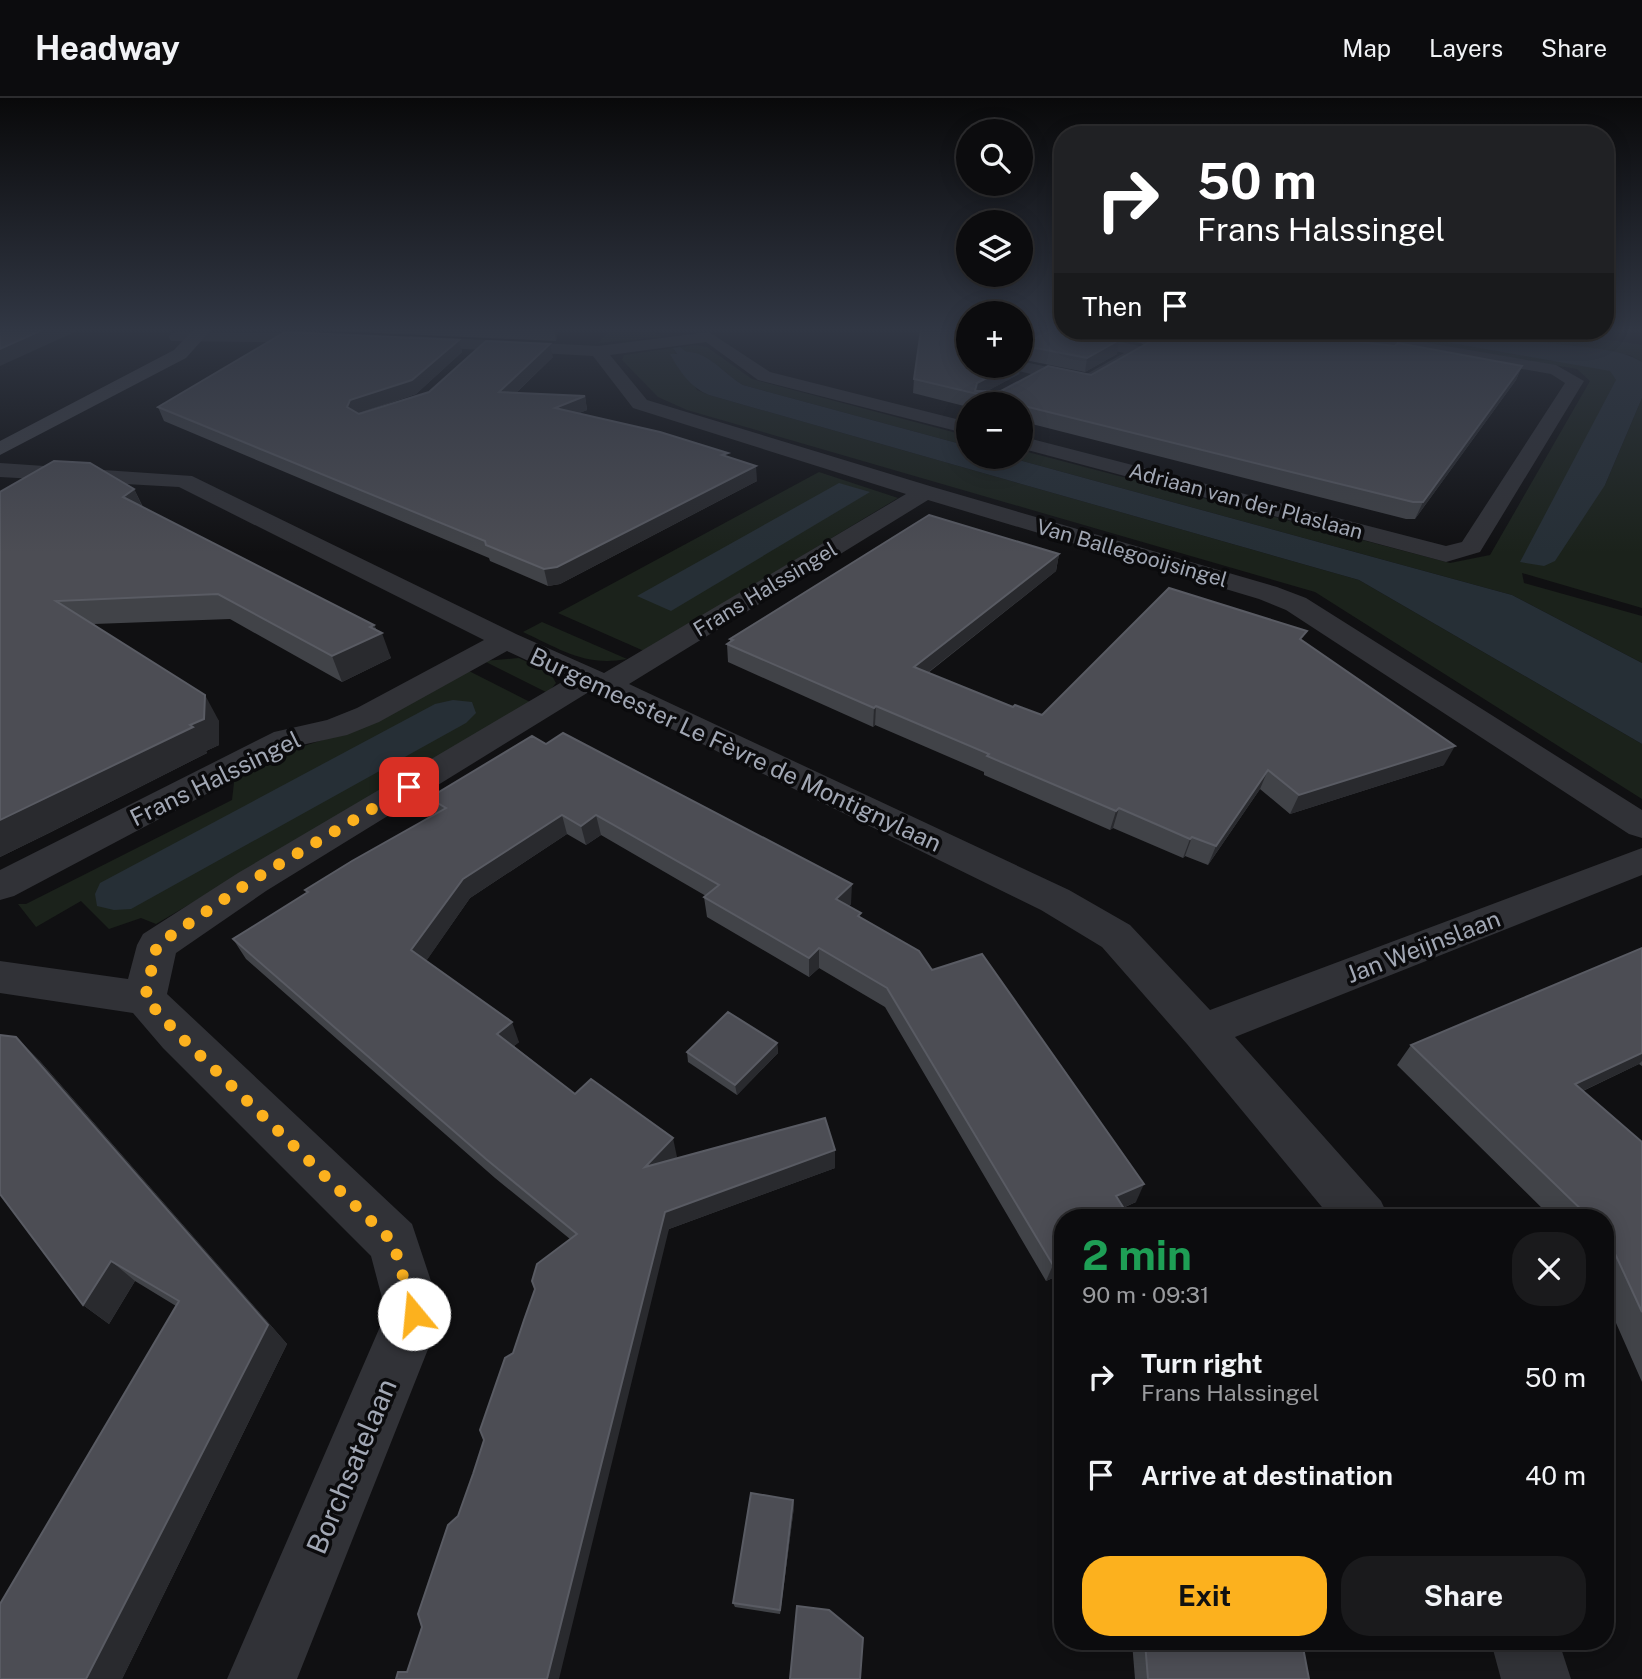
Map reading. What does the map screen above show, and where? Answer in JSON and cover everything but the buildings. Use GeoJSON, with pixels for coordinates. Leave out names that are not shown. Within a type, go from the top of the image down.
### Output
{"type":"FeatureCollection","features":[{"type":"Feature","properties":{"kind":"main road"},"geometry":{"type":"LineString","coordinates":[[0,449],[83,404]]}},
{"type":"Feature","properties":{"kind":"street","name":"Van Ballegooijsingel"},"geometry":{"type":"LineString","coordinates":[[640,404],[925,492],[1255,589],[1297,604],[1642,826]]}},
{"type":"Feature","properties":{"kind":"street"},"geometry":{"type":"LineString","coordinates":[[872,404],[956,425]]}},
{"type":"Feature","properties":{"kind":"street","name":"Adriaan van der Plaslaan"},"geometry":{"type":"LineString","coordinates":[[1033,445],[1446,554],[1471,547],[1561,404]]}},
{"type":"Feature","properties":{"kind":"street","name":"Burgemeester Le Fèvre de Montignylaan"},"geometry":{"type":"LineString","coordinates":[[0,470],[184,481],[506,640],[1055,900],[1116,936],[1203,1031],[1355,1209]]}},
{"type":"Feature","properties":{"kind":"street","name":"Frans Halssingel"},"geometry":{"type":"LineString","coordinates":[[145,998],[157,945],[251,881],[925,492]]}},
{"type":"Feature","properties":{"kind":"street","name":"Frans Halssingel"},"geometry":{"type":"LineString","coordinates":[[0,886],[286,739],[336,727],[368,715],[506,640]]}},
{"type":"Feature","properties":{"kind":"street","name":"Jan Weijnslaan"},"geometry":{"type":"LineString","coordinates":[[1203,1031],[1642,861]]}},
{"type":"Feature","properties":{"kind":"street"},"geometry":{"type":"LineString","coordinates":[[0,976],[145,998]]}},
{"type":"Feature","properties":{"kind":"street","name":"Borchsatelaan"},"geometry":{"type":"LineString","coordinates":[[145,998],[179,1035],[393,1242],[414,1314],[262,1679]]}},
{"type":"Feature","properties":{"kind":"street"},"geometry":{"type":"LineString","coordinates":[[1527,1650],[1536,1679]]}},
{"type":"Feature","properties":{"kind":"shaded area"},"geometry":{"type":"Polygon","coordinates":[[[673,404],[740,404],[956,465],[956,469],[969,469],[1359,580],[1642,744],[1642,799],[1315,592],[673,404]]]}},
{"type":"Feature","properties":{"kind":"shaded area"},"geometry":{"type":"Polygon","coordinates":[[[740,404],[812,404],[956,443],[956,465],[740,404]]]}},
{"type":"Feature","properties":{"kind":"shaded area"},"geometry":{"type":"Polygon","coordinates":[[[812,404],[846,404],[956,433],[956,443],[812,404]]]}},
{"type":"Feature","properties":{"kind":"shaded area"},"geometry":{"type":"Polygon","coordinates":[[[1577,404],[1614,404],[1605,485],[1640,404],[1642,404],[1642,608],[1522,573],[1524,583],[1642,616],[1642,663],[1512,595],[1033,464],[1033,453],[1450,563],[1490,555],[1577,404]]]}},
{"type":"Feature","properties":{"kind":"shaded area"},"geometry":{"type":"Polygon","coordinates":[[[1603,404],[1640,404],[1605,485],[1555,561],[1544,566],[1520,562],[1603,404]]]}},
{"type":"Feature","properties":{"kind":"shaded area"},"geometry":{"type":"Polygon","coordinates":[[[1033,464],[1512,595],[1642,663],[1642,744],[1359,580],[969,469],[1033,469],[1033,464]]]}},
{"type":"Feature","properties":{"kind":"shaded area"},"geometry":{"type":"Polygon","coordinates":[[[819,472],[898,498],[644,651],[558,613],[819,472]]]}},
{"type":"Feature","properties":{"kind":"shaded area"},"geometry":{"type":"Polygon","coordinates":[[[839,483],[870,492],[671,611],[637,596],[839,483]]]}},
{"type":"Feature","properties":{"kind":"shaded area"},"geometry":{"type":"Polygon","coordinates":[[[542,622],[627,659],[598,661],[573,655],[523,632],[542,622]]]}},
{"type":"Feature","properties":{"kind":"shaded area"},"geometry":{"type":"Polygon","coordinates":[[[519,658],[550,673],[556,683],[548,693],[484,661],[519,658]]]}},
{"type":"Feature","properties":{"kind":"shaded area"},"geometry":{"type":"Polygon","coordinates":[[[465,669],[532,703],[156,924],[141,918],[109,929],[81,901],[36,927],[18,904],[26,904],[232,800],[235,774],[258,761],[353,730],[465,669]]]}},
{"type":"Feature","properties":{"kind":"shaded area"},"geometry":{"type":"Polygon","coordinates":[[[453,700],[472,702],[476,713],[466,723],[131,909],[114,910],[97,906],[95,894],[100,883],[435,704],[453,700]]]}},
{"type":"Feature","properties":{"kind":"route"},"geometry":{"type":"LineString","coordinates":[[409,787],[251,881],[157,945],[145,998],[179,1035],[393,1242],[414,1314]]}}]}
